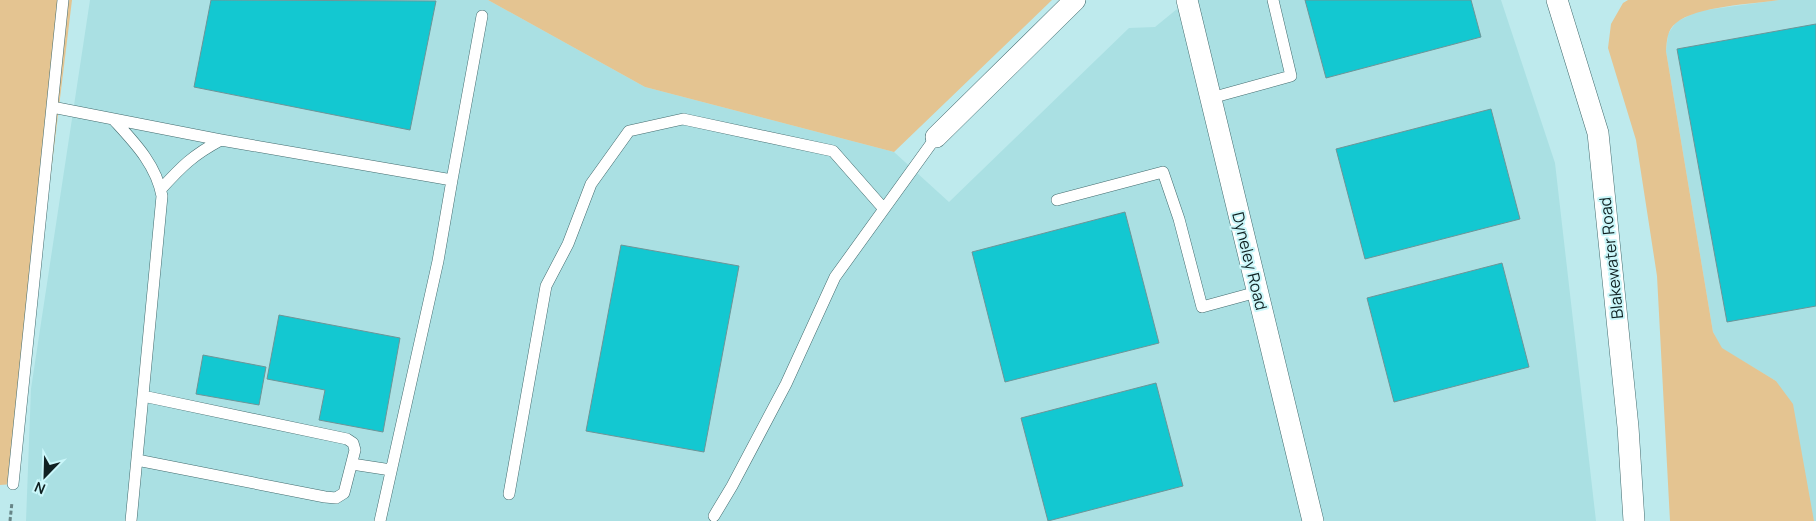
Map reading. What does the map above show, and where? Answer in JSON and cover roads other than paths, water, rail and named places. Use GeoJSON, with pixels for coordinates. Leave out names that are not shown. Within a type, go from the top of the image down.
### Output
{"type":"FeatureCollection","features":[{"type":"Feature","properties":{"kind":"street"},"geometry":{"type":"LineString","coordinates":[[936,137],[1075,0]]}},
{"type":"Feature","properties":{"kind":"street","name":"Dyneley Road"},"geometry":{"type":"LineString","coordinates":[[1187,0],[1313,521]]}},
{"type":"Feature","properties":{"kind":"street","name":"Blakewater Road"},"geometry":{"type":"LineString","coordinates":[[1557,0],[1598,133],[1628,427],[1634,521]]}},
{"type":"Feature","properties":{"kind":"lane"},"geometry":{"type":"LineString","coordinates":[[13,484],[63,0]]}},
{"type":"Feature","properties":{"kind":"lane"},"geometry":{"type":"LineString","coordinates":[[1210,98],[1291,76],[1274,0]]}},
{"type":"Feature","properties":{"kind":"lane"},"geometry":{"type":"LineString","coordinates":[[380,521],[438,262],[482,16]]}},
{"type":"Feature","properties":{"kind":"lane"},"geometry":{"type":"LineString","coordinates":[[52,107],[221,140],[452,180]]}},
{"type":"Feature","properties":{"kind":"lane"},"geometry":{"type":"LineString","coordinates":[[113,119],[139,147],[154,169],[162,196],[131,521]]}},
{"type":"Feature","properties":{"kind":"lane"},"geometry":{"type":"LineString","coordinates":[[509,494],[546,286],[568,244],[591,184],[629,131],[683,119],[833,151],[884,209]]}},
{"type":"Feature","properties":{"kind":"lane"},"geometry":{"type":"LineString","coordinates":[[714,516],[786,384],[835,277],[936,137]]}},
{"type":"Feature","properties":{"kind":"lane"},"geometry":{"type":"LineString","coordinates":[[161,189],[183,164],[221,140]]}},
{"type":"Feature","properties":{"kind":"lane"},"geometry":{"type":"LineString","coordinates":[[1056,200],[1164,172],[1179,219],[1202,307],[1257,292]]}},
{"type":"Feature","properties":{"kind":"lane"},"geometry":{"type":"LineString","coordinates":[[137,460],[336,498],[344,494],[355,450],[353,443],[347,439],[143,396]]}},
{"type":"Feature","properties":{"kind":"lane"},"geometry":{"type":"LineString","coordinates":[[352,464],[391,470]]}}]}
